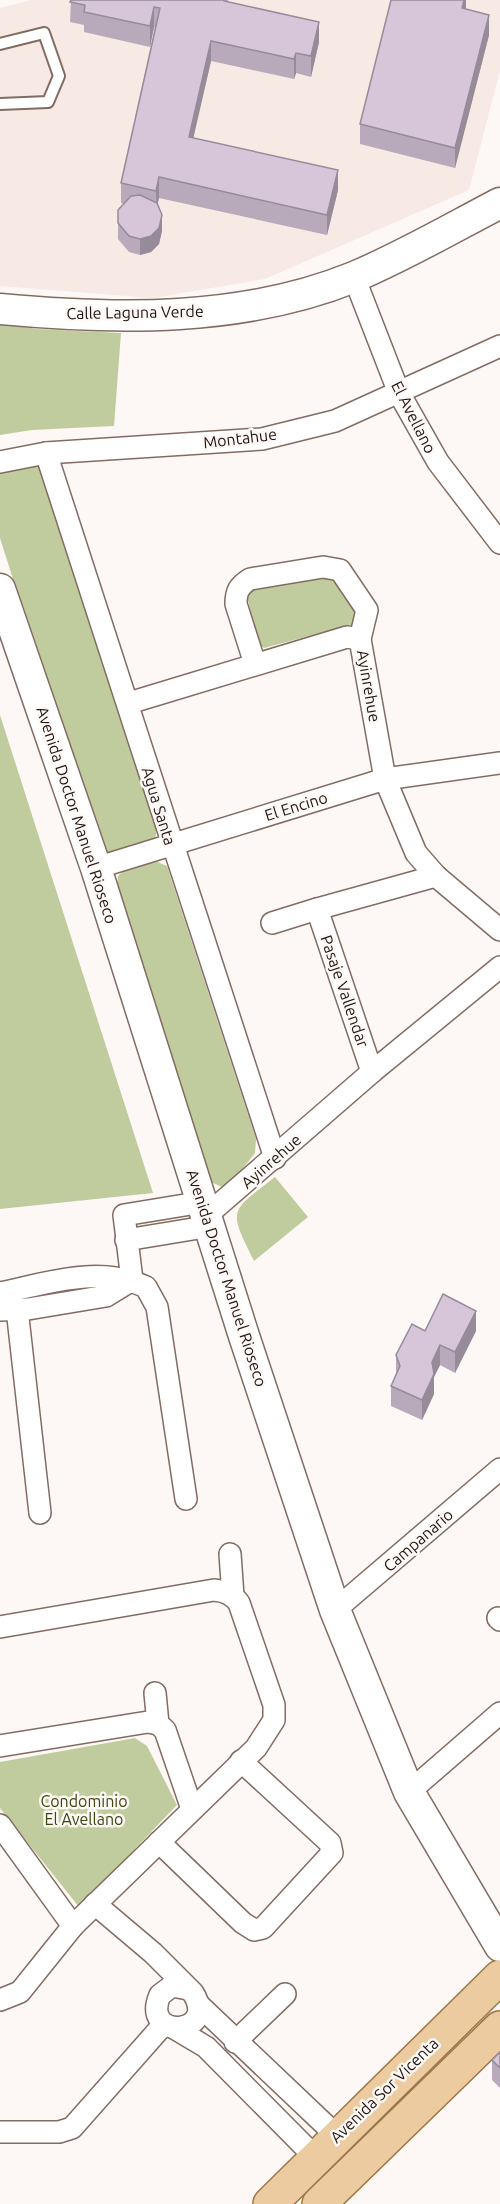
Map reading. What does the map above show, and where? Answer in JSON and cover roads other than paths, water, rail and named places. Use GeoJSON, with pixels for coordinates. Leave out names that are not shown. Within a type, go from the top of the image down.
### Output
{"type":"FeatureCollection","features":[{"type":"Feature","properties":{"kind":"main road","name":"Avenida Sor Vicenta"},"geometry":{"type":"LineString","coordinates":[[270,2204],[326,2146],[500,1977]]}},
{"type":"Feature","properties":{"kind":"main road"},"geometry":{"type":"LineString","coordinates":[[325,2198],[500,2028]]}},
{"type":"Feature","properties":{"kind":"main road"},"geometry":{"type":"LineString","coordinates":[[325,2198],[340,2157],[326,2146]]}},
{"type":"Feature","properties":{"kind":"street","name":"Calle Laguna Verde"},"geometry":{"type":"LineString","coordinates":[[0,309],[52,314],[174,315],[280,301],[354,277],[500,204]]}},
{"type":"Feature","properties":{"kind":"street","name":"El Avellano"},"geometry":{"type":"LineString","coordinates":[[354,277],[399,393],[438,462],[500,543]]}},
{"type":"Feature","properties":{"kind":"street","name":"Montahue"},"geometry":{"type":"LineString","coordinates":[[0,462],[46,453],[262,439],[335,421],[500,346]]}},
{"type":"Feature","properties":{"kind":"street","name":"Agua Santa"},"geometry":{"type":"LineString","coordinates":[[46,453],[129,703],[171,844],[275,1158]]}},
{"type":"Feature","properties":{"kind":"street"},"geometry":{"type":"LineString","coordinates":[[255,664],[236,604],[236,594],[240,585],[250,579],[323,567],[340,570],[367,610],[360,639]]}},
{"type":"Feature","properties":{"kind":"street","name":"Avenida Doctor Manuel Rioseco"},"geometry":{"type":"LineString","coordinates":[[0,589],[96,868],[335,1610],[410,1792],[496,1929]]}},
{"type":"Feature","properties":{"kind":"street","name":"Ayinrehue"},"geometry":{"type":"LineString","coordinates":[[129,703],[347,637],[360,639],[386,778],[416,853],[436,876],[500,930]]}},
{"type":"Feature","properties":{"kind":"street","name":"El Encino"},"geometry":{"type":"LineString","coordinates":[[96,868],[386,778],[500,763]]}},
{"type":"Feature","properties":{"kind":"street"},"geometry":{"type":"LineString","coordinates":[[272,923],[436,876]]}},
{"type":"Feature","properties":{"kind":"street","name":"Pasaje Vallendar"},"geometry":{"type":"LineString","coordinates":[[317,909],[372,1072]]}},
{"type":"Feature","properties":{"kind":"street","name":"Ayinrehue"},"geometry":{"type":"LineString","coordinates":[[207,1214],[275,1158],[372,1072],[500,967]]}},
{"type":"Feature","properties":{"kind":"street"},"geometry":{"type":"LineString","coordinates":[[132,1280],[124,1215],[207,1214]]}},
{"type":"Feature","properties":{"kind":"street"},"geometry":{"type":"LineString","coordinates":[[0,1293],[85,1276],[111,1276],[132,1280],[147,1287],[157,1307],[186,1499]]}},
{"type":"Feature","properties":{"kind":"street"},"geometry":{"type":"LineString","coordinates":[[40,1513],[8,1310],[106,1296],[132,1280]]}},
{"type":"Feature","properties":{"kind":"street","name":"Campanario"},"geometry":{"type":"LineString","coordinates":[[335,1610],[500,1469]]}},
{"type":"Feature","properties":{"kind":"street"},"geometry":{"type":"LineString","coordinates":[[230,1554],[233,1596]]}},
{"type":"Feature","properties":{"kind":"street"},"geometry":{"type":"LineString","coordinates":[[0,1627],[214,1590],[233,1596],[239,1603],[274,1705],[274,1720],[256,1748],[73,1926],[20,1992],[0,2000]]}},
{"type":"Feature","properties":{"kind":"street"},"geometry":{"type":"LineString","coordinates":[[155,1693],[158,1724]]}},
{"type":"Feature","properties":{"kind":"street"},"geometry":{"type":"LineString","coordinates":[[410,1792],[500,1713]]}},
{"type":"Feature","properties":{"kind":"street"},"geometry":{"type":"LineString","coordinates":[[0,1746],[148,1722],[158,1724],[165,1730],[192,1809]]}},
{"type":"Feature","properties":{"kind":"street"},"geometry":{"type":"LineString","coordinates":[[159,1842],[243,1923],[254,1930],[263,1928],[332,1853],[330,1843],[241,1761]]}},
{"type":"Feature","properties":{"kind":"street"},"geometry":{"type":"LineString","coordinates":[[0,1825],[73,1926]]}},
{"type":"Feature","properties":{"kind":"street"},"geometry":{"type":"LineString","coordinates":[[95,1904],[153,1953],[326,2146]]}},
{"type":"Feature","properties":{"kind":"street"},"geometry":{"type":"LineString","coordinates":[[153,1953],[160,1976],[160,1995],[156,2010],[169,2026],[206,2046],[326,2146]]}},
{"type":"Feature","properties":{"kind":"street"},"geometry":{"type":"LineString","coordinates":[[160,1995],[172,1986],[193,1997]]}},
{"type":"Feature","properties":{"kind":"street"},"geometry":{"type":"LineString","coordinates":[[235,2042],[285,1994]]}},
{"type":"Feature","properties":{"kind":"street"},"geometry":{"type":"LineString","coordinates":[[0,2132],[59,2132],[72,2128],[169,2026],[189,2025],[195,2020],[193,1997]]}},
{"type":"Feature","properties":{"kind":"lane"},"geometry":{"type":"LineString","coordinates":[[0,44],[44,33],[59,76],[48,102],[0,104]]}},
{"type":"Feature","properties":{"kind":"park label","name":"Condominio El Avellano"},"geometry":{"type":"Point","coordinates":[84,1810]}}]}
